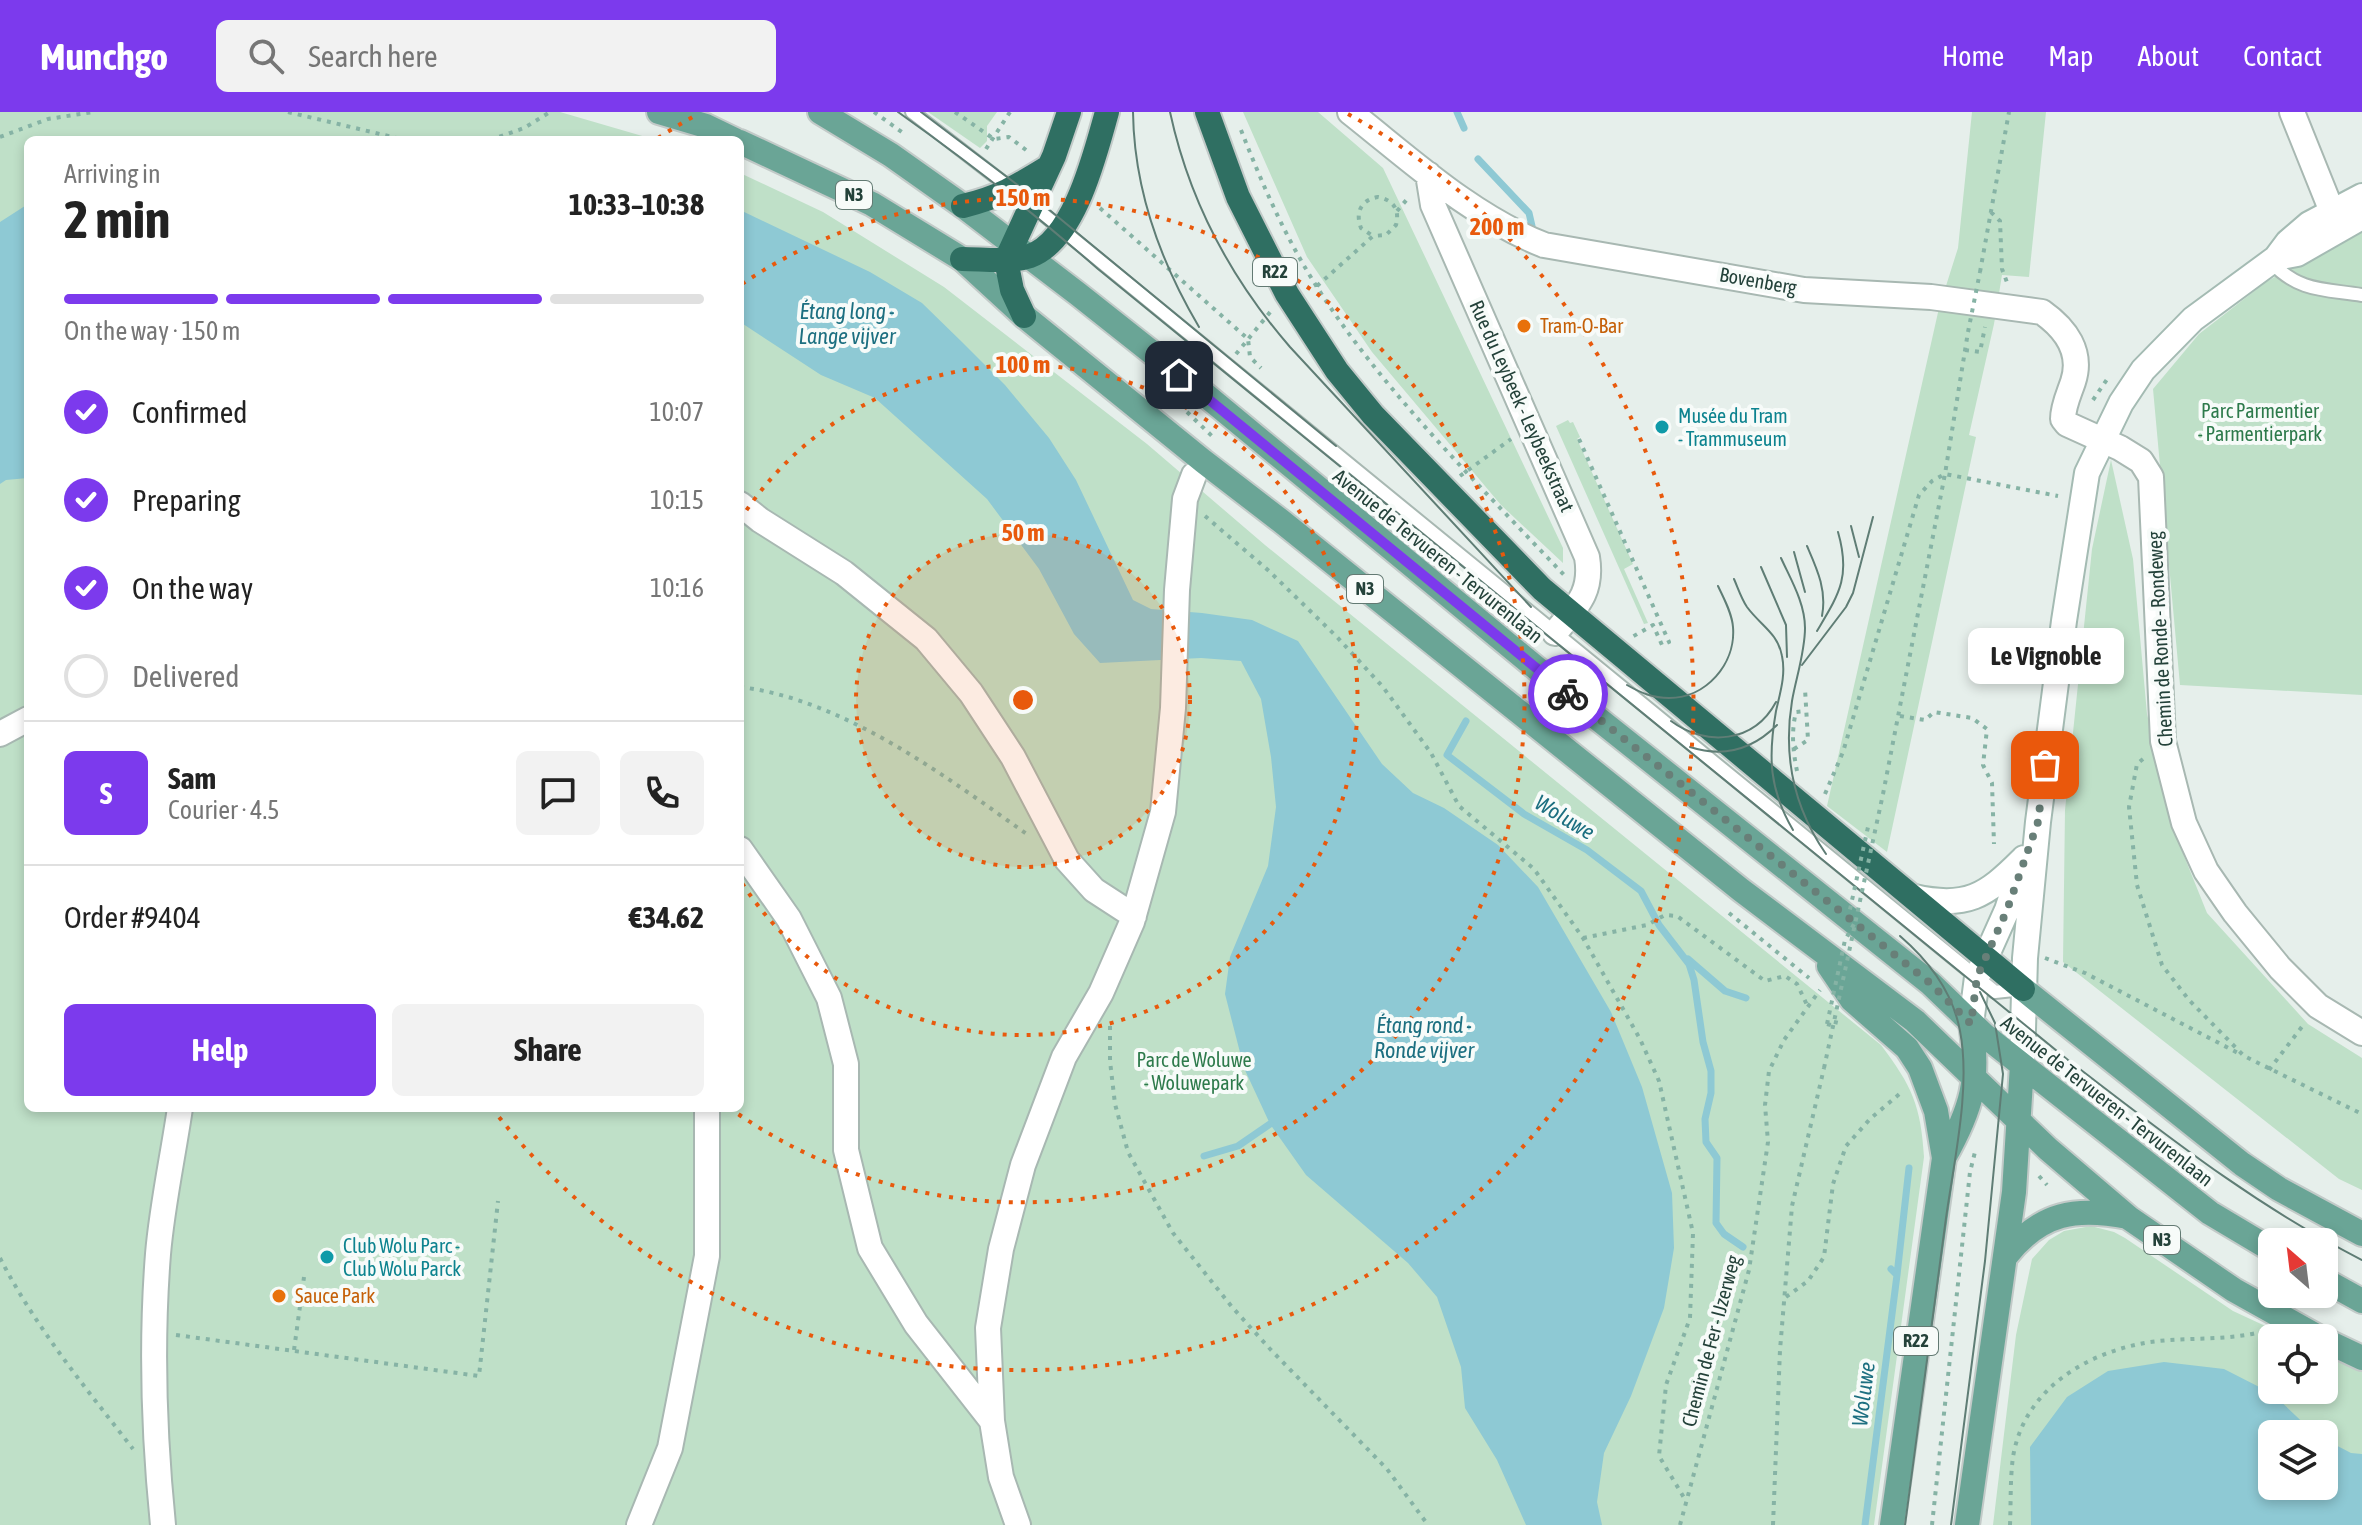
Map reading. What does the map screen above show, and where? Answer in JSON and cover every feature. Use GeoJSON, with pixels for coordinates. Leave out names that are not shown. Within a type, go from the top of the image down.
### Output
{"type":"FeatureCollection","features":[{"type":"Feature","properties":{"kind":"highway"},"geometry":{"type":"LineString","coordinates":[[1024,316],[1012,290],[1023,198],[1047,168],[1069,112]]}},
{"type":"Feature","properties":{"kind":"highway"},"geometry":{"type":"LineString","coordinates":[[962,259],[1016,253],[1051,242],[1063,229],[1080,192],[1107,112]]}},
{"type":"Feature","properties":{"kind":"highway","name":"Avenue de Tervueren - Tervurenlaan"},"geometry":{"type":"LineString","coordinates":[[1207,112],[1238,197],[1287,294],[1337,371],[1373,415],[1542,589],[1578,604],[1818,810],[1914,897],[1981,967],[2023,989]]}},
{"type":"Feature","properties":{"kind":"highway"},"geometry":{"type":"LineString","coordinates":[[963,206],[994,199],[1023,198]]}},
{"type":"Feature","properties":{"kind":"main road","name":"N3"},"geometry":{"type":"LineString","coordinates":[[659,112],[727,136]]}},
{"type":"Feature","properties":{"kind":"main road","name":"Avenue de Tervueren - Tervurenlaan"},"geometry":{"type":"LineString","coordinates":[[826,113],[963,206],[1016,253],[1203,393],[1751,843],[1930,983],[1971,1024],[2210,1213],[2258,1242]]}},
{"type":"Feature","properties":{"kind":"main road","name":"N3"},"geometry":{"type":"LineString","coordinates":[[744,144],[872,204],[962,259],[1024,316],[1729,881],[1915,1021],[2018,1122],[2129,1218],[2234,1290],[2294,1324]]}},
{"type":"Feature","properties":{"kind":"main road"},"geometry":{"type":"LineString","coordinates":[[1817,947],[1852,1000],[1907,1048],[1920,1068],[1936,1111],[1944,1158]]}},
{"type":"Feature","properties":{"kind":"main road"},"geometry":{"type":"LineString","coordinates":[[2023,989],[2242,1164],[2279,1189],[2362,1234]]}},
{"type":"Feature","properties":{"kind":"main road","name":"R22"},"geometry":{"type":"LineString","coordinates":[[1892,1525],[1944,1158],[1957,1136],[1976,1083],[1971,1024]]}},
{"type":"Feature","properties":{"kind":"main road"},"geometry":{"type":"LineString","coordinates":[[1967,1525],[2014,1192],[2022,1065]]}},
{"type":"Feature","properties":{"kind":"main road"},"geometry":{"type":"LineString","coordinates":[[2006,1256],[2035,1228],[2059,1217],[2097,1211],[2129,1218]]}},
{"type":"Feature","properties":{"kind":"main road"},"geometry":{"type":"LineString","coordinates":[[2338,1288],[2362,1301]]}},
{"type":"Feature","properties":{"kind":"main road","name":"N3"},"geometry":{"type":"LineString","coordinates":[[2338,1347],[2362,1358]]}},
{"type":"Feature","properties":{"kind":"street","name":"Bovenberg"},"geometry":{"type":"LineString","coordinates":[[1350,112],[1478,212],[1544,245],[1804,290],[1931,297],[2042,312],[2057,322],[2077,356],[2075,377],[2063,419],[2067,424],[2102,439]]}},
{"type":"Feature","properties":{"kind":"street"},"geometry":{"type":"LineString","coordinates":[[2292,112],[2335,222]]}},
{"type":"Feature","properties":{"kind":"street","name":"Rue du Leybeek - Leybeekstraat"},"geometry":{"type":"LineString","coordinates":[[1428,174],[1433,205],[1587,557],[1590,575],[1578,604]]}},
{"type":"Feature","properties":{"kind":"street"},"geometry":{"type":"LineString","coordinates":[[2335,222],[2362,196]]}},
{"type":"Feature","properties":{"kind":"street"},"geometry":{"type":"LineString","coordinates":[[2022,1065],[2023,989],[2038,822],[2087,473],[2102,439],[2143,370],[2193,319],[2274,260],[2298,233],[2362,217]]}},
{"type":"Feature","properties":{"kind":"street","name":"Chemin de Ronde - Rondeweg"},"geometry":{"type":"LineString","coordinates":[[2102,439],[2141,461],[2151,477],[2163,741],[2184,823],[2206,871],[2235,913],[2280,968],[2318,1006],[2362,1033]]}},
{"type":"Feature","properties":{"kind":"street"},"geometry":{"type":"LineString","coordinates":[[1018,1525],[1001,1477],[992,1421],[988,1328],[1001,1249],[1023,1165],[1064,1057],[1101,993],[1134,916],[1163,812],[1173,708],[1185,499],[1194,475]]}},
{"type":"Feature","properties":{"kind":"street"},"geometry":{"type":"LineString","coordinates":[[744,507],[844,573],[926,639],[971,693],[1013,757],[1067,860],[1094,890],[1134,916]]}},
{"type":"Feature","properties":{"kind":"street"},"geometry":{"type":"LineString","coordinates":[[1555,633],[1578,604]]}},
{"type":"Feature","properties":{"kind":"street"},"geometry":{"type":"LineString","coordinates":[[0,734],[24,721]]}},
{"type":"Feature","properties":{"kind":"street"},"geometry":{"type":"LineString","coordinates":[[1971,1024],[1981,967],[2007,910],[2038,822]]}},
{"type":"Feature","properties":{"kind":"street"},"geometry":{"type":"LineString","coordinates":[[744,855],[789,919],[829,998],[846,1064],[846,1150],[870,1248],[916,1324],[992,1421]]}},
{"type":"Feature","properties":{"kind":"street"},"geometry":{"type":"LineString","coordinates":[[1914,897],[1941,903],[1977,895],[1998,884],[2024,858]]}},
{"type":"Feature","properties":{"kind":"street"},"geometry":{"type":"LineString","coordinates":[[163,1525],[155,1332],[158,1252],[179,1112]]}},
{"type":"Feature","properties":{"kind":"street"},"geometry":{"type":"LineString","coordinates":[[639,1525],[670,1448],[707,1256],[707,1112]]}},
{"type":"Feature","properties":{"kind":"lane"},"geometry":{"type":"LineString","coordinates":[[912,112],[1063,229],[1777,814],[1981,967]]}},
{"type":"Feature","properties":{"kind":"lane"},"geometry":{"type":"LineString","coordinates":[[2274,260],[2285,277],[2298,285],[2362,295]]}},
{"type":"Feature","properties":{"kind":"lane"},"geometry":{"type":"LineString","coordinates":[[1777,814],[1818,810]]}},
{"type":"Feature","properties":{"kind":"path"},"geometry":{"type":"LineString","coordinates":[[46,112],[48,119]]}},
{"type":"Feature","properties":{"kind":"path"},"geometry":{"type":"LineString","coordinates":[[0,137],[48,119],[93,112]]}},
{"type":"Feature","properties":{"kind":"path"},"geometry":{"type":"LineString","coordinates":[[288,112],[388,136]]}},
{"type":"Feature","properties":{"kind":"path"},"geometry":{"type":"LineString","coordinates":[[501,136],[524,128],[550,112]]}},
{"type":"Feature","properties":{"kind":"path"},"geometry":{"type":"LineString","coordinates":[[955,112],[994,139],[1010,112]]}},
{"type":"Feature","properties":{"kind":"path"},"geometry":{"type":"LineString","coordinates":[[1773,1525],[1780,1350],[1792,1206],[1900,716],[2009,112]]}},
{"type":"Feature","properties":{"kind":"path"},"geometry":{"type":"LineString","coordinates":[[1239,126],[1267,194],[1317,286],[1365,354],[1467,470],[1578,604]]}},
{"type":"Feature","properties":{"kind":"path"},"geometry":{"type":"LineString","coordinates":[[1378,197],[1393,203],[1398,218],[1392,231],[1379,237],[1373,236],[1361,228],[1358,214],[1363,204],[1378,197]]}},
{"type":"Feature","properties":{"kind":"path"},"geometry":{"type":"LineString","coordinates":[[1093,203],[1248,339],[1250,357]]}},
{"type":"Feature","properties":{"kind":"path"},"geometry":{"type":"LineString","coordinates":[[1991,212],[2000,221],[2002,269],[2009,285]]}},
{"type":"Feature","properties":{"kind":"path"},"geometry":{"type":"LineString","coordinates":[[1317,286],[1373,236]]}},
{"type":"Feature","properties":{"kind":"path"},"geometry":{"type":"LineString","coordinates":[[1965,350],[1980,352],[1989,305]]}},
{"type":"Feature","properties":{"kind":"path"},"geometry":{"type":"LineString","coordinates":[[1187,412],[1196,421]]}},
{"type":"Feature","properties":{"kind":"path"},"geometry":{"type":"LineString","coordinates":[[1444,489],[1504,443],[1532,429]]}},
{"type":"Feature","properties":{"kind":"path"},"geometry":{"type":"LineString","coordinates":[[1579,439],[1652,597],[1669,642],[1662,645],[1653,625],[1624,642]]}},
{"type":"Feature","properties":{"kind":"path"},"geometry":{"type":"LineString","coordinates":[[1818,810],[1843,752],[1919,495],[1932,481],[1945,474],[2058,496]]}},
{"type":"Feature","properties":{"kind":"path"},"geometry":{"type":"LineString","coordinates":[[1185,499],[1269,571],[1374,677],[1431,753],[1459,806],[1534,869],[1583,938],[1640,1039],[1659,1081],[1693,1233],[1690,1318],[1666,1385],[1659,1456],[1686,1501]]}},
{"type":"Feature","properties":{"kind":"path"},"geometry":{"type":"LineString","coordinates":[[744,688],[798,700],[861,727],[964,790],[1067,860]]}},
{"type":"Feature","properties":{"kind":"path"},"geometry":{"type":"LineString","coordinates":[[1794,749],[1808,740],[1805,689]]}},
{"type":"Feature","properties":{"kind":"path"},"geometry":{"type":"LineString","coordinates":[[1799,777],[1794,749],[1796,712],[1806,711]]}},
{"type":"Feature","properties":{"kind":"path"},"geometry":{"type":"LineString","coordinates":[[1900,716],[1925,720],[1934,712],[1972,718],[1987,729],[1983,765],[1992,783],[1994,844]]}},
{"type":"Feature","properties":{"kind":"path"},"geometry":{"type":"LineString","coordinates":[[2163,741],[2137,764],[2129,807],[2137,885],[2162,965],[2189,1000],[2244,1056]]}},
{"type":"Feature","properties":{"kind":"path"},"geometry":{"type":"LineString","coordinates":[[1854,924],[1849,914],[1868,827]]}},
{"type":"Feature","properties":{"kind":"path"},"geometry":{"type":"LineString","coordinates":[[1863,838],[1874,848]]}},
{"type":"Feature","properties":{"kind":"path"},"geometry":{"type":"LineString","coordinates":[[1583,938],[1647,925],[1665,915],[1677,916],[1765,981],[1785,976],[1797,984],[1808,1007]]}},
{"type":"Feature","properties":{"kind":"path"},"geometry":{"type":"LineString","coordinates":[[1827,1024],[1845,940],[1854,924]]}},
{"type":"Feature","properties":{"kind":"path"},"geometry":{"type":"LineString","coordinates":[[2037,955],[2085,973],[2269,1070],[2362,1114]]}},
{"type":"Feature","properties":{"kind":"path","name":"Chemin de Fer - IJzerweg"},"geometry":{"type":"LineString","coordinates":[[1680,1525],[1749,1270],[1768,1142],[1765,1105],[1769,1071],[1784,1040],[1822,988]]}},
{"type":"Feature","properties":{"kind":"path"},"geometry":{"type":"LineString","coordinates":[[1101,993],[1110,1019],[1110,1061],[1115,1104],[1128,1152],[1173,1233],[1242,1318],[1387,1469],[1428,1525]]}},
{"type":"Feature","properties":{"kind":"path"},"geometry":{"type":"LineString","coordinates":[[2269,1070],[2318,1006]]}},
{"type":"Feature","properties":{"kind":"path"},"geometry":{"type":"LineString","coordinates":[[1786,1297],[1808,1281],[1824,1257],[1833,1184],[1846,1146],[1870,1119],[1913,1083]]}},
{"type":"Feature","properties":{"kind":"path"},"geometry":{"type":"LineString","coordinates":[[1932,1525],[1968,1188],[1976,1147]]}},
{"type":"Feature","properties":{"kind":"path"},"geometry":{"type":"LineString","coordinates":[[155,1332],[479,1376],[498,1201]]}},
{"type":"Feature","properties":{"kind":"path"},"geometry":{"type":"LineString","coordinates":[[0,1258],[20,1297],[47,1338],[159,1483]]}},
{"type":"Feature","properties":{"kind":"path"},"geometry":{"type":"LineString","coordinates":[[294,1351],[304,1277]]}},
{"type":"Feature","properties":{"kind":"path"},"geometry":{"type":"LineString","coordinates":[[2010,1525],[2013,1456],[2020,1432],[2031,1410],[2065,1374],[2087,1360],[2150,1342],[2234,1339],[2258,1333]]}},
{"type":"Feature","properties":{"kind":"green space","name":"Parc de Woluwe - Woluwepark"},"geometry":{"type":"Polygon","coordinates":[[[0,112],[560,112],[642,136],[24,136],[24,1112],[744,1112],[744,175],[823,212],[944,287],[1147,444],[1265,545],[1881,1045],[1913,1097],[1920,1124],[1924,1157],[1874,1525],[0,1525],[0,112]]]}},
{"type":"Feature","properties":{"kind":"green space"},"geometry":{"type":"Polygon","coordinates":[[[928,112],[997,112],[987,126],[987,141],[980,148],[928,112]]]}},
{"type":"Feature","properties":{"kind":"green space"},"geometry":{"type":"Polygon","coordinates":[[[1243,112],[1318,112],[1383,168],[1563,548],[1563,563],[1501,505],[1372,352],[1307,257],[1243,112]]]}},
{"type":"Feature","properties":{"kind":"green space"},"geometry":{"type":"Polygon","coordinates":[[[1972,112],[2046,112],[2029,277],[2002,275],[1969,435],[1976,437],[1887,852],[1827,806],[1939,308],[1958,248],[1972,112]]]}},
{"type":"Feature","properties":{"kind":"green space","name":"Parc Parmentier - Parmentierpark"},"geometry":{"type":"Polygon","coordinates":[[[2362,227],[2362,695],[2180,685],[2153,389],[2199,334],[2266,282],[2362,227]]]}},
{"type":"Feature","properties":{"kind":"green space"},"geometry":{"type":"Polygon","coordinates":[[[1568,420],[1573,422],[1580,437],[1577,439],[1633,564],[1624,569],[1648,623],[1644,624],[1556,426],[1568,420]]]}},
{"type":"Feature","properties":{"kind":"green space"},"geometry":{"type":"Polygon","coordinates":[[[2111,460],[2133,559],[2147,714],[2176,836],[2207,913],[2308,1024],[2362,1058],[2362,1190],[2339,1179],[2063,962],[2065,810],[2092,549],[2111,460]]]}},
{"type":"Feature","properties":{"kind":"green space"},"geometry":{"type":"Polygon","coordinates":[[[2091,1226],[2114,1232],[2233,1311],[2261,1324],[2258,1324],[2258,1404],[2338,1404],[2338,1359],[2362,1370],[2362,1525],[1993,1525],[2016,1335],[2032,1259],[2049,1240],[2064,1231],[2091,1226]]]}},
{"type":"Feature","properties":{"kind":"water"},"geometry":{"type":"Polygon","coordinates":[[[24,207],[24,478],[6,480],[0,484],[0,222],[24,207]]]}},
{"type":"Feature","properties":{"kind":"water","name":"Étang rond - Ronde vijver"},"geometry":{"type":"Polygon","coordinates":[[[744,212],[870,272],[922,303],[1005,385],[1049,438],[1076,480],[1133,600],[1151,609],[1252,620],[1298,641],[1382,764],[1413,793],[1444,808],[1498,845],[1538,887],[1611,1012],[1642,1087],[1672,1193],[1674,1248],[1664,1308],[1631,1396],[1604,1453],[1597,1502],[1602,1525],[1526,1525],[1497,1460],[1465,1408],[1461,1367],[1437,1297],[1408,1263],[1306,1175],[1270,1124],[1244,1068],[1225,994],[1230,957],[1268,866],[1276,807],[1261,699],[1241,661],[1201,658],[1100,663],[1074,634],[1039,569],[987,499],[875,398],[821,375],[744,325],[744,212]]]}},
{"type":"Feature","properties":{"kind":"water"},"geometry":{"type":"Polygon","coordinates":[[[2164,1362],[2224,1369],[2258,1386],[2258,1404],[2284,1404],[2300,1420],[2258,1420],[2258,1500],[2338,1500],[2338,1446],[2351,1453],[2362,1454],[2362,1525],[2031,1525],[2030,1447],[2067,1397],[2108,1371],[2164,1362]]]}},
{"type":"Feature","properties":{"kind":"waterway","name":"Woluwe"},"geometry":{"type":"LineString","coordinates":[[1457,112],[1464,128]]}},
{"type":"Feature","properties":{"kind":"waterway","name":"Woluwe"},"geometry":{"type":"LineString","coordinates":[[1478,159],[1529,213],[1532,226]]}},
{"type":"Feature","properties":{"kind":"waterway","name":"Woluwe"},"geometry":{"type":"LineString","coordinates":[[1466,721],[1447,755],[1524,814],[1587,850],[1641,891],[1659,925],[1689,964],[1711,1071],[1711,1093],[1705,1119],[1706,1142],[1717,1158],[1716,1223],[1724,1234],[1743,1247]]}},
{"type":"Feature","properties":{"kind":"waterway","name":"Woluwe"},"geometry":{"type":"LineString","coordinates":[[1688,959],[1725,991],[1746,998]]}},
{"type":"Feature","properties":{"kind":"waterway"},"geometry":{"type":"LineString","coordinates":[[1204,1156],[1238,1146],[1270,1124]]}},
{"type":"Feature","properties":{"kind":"waterway"},"geometry":{"type":"LineString","coordinates":[[1897,1275],[1909,1168]]}},
{"type":"Feature","properties":{"kind":"waterway","name":"Woluwe"},"geometry":{"type":"LineString","coordinates":[[1865,1525],[1897,1275],[1891,1269]]}},
{"type":"Feature","properties":{"kind":"tram line"},"geometry":{"type":"LineString","coordinates":[[898,112],[1025,208],[2068,1060],[2246,1192],[2362,1260]]}},
{"type":"Feature","properties":{"kind":"tram line"},"geometry":{"type":"LineString","coordinates":[[921,112],[1035,198],[1336,446]]}},
{"type":"Feature","properties":{"kind":"tram line"},"geometry":{"type":"LineString","coordinates":[[1133,112],[1138,169],[1152,224],[1172,277],[1199,327]]}},
{"type":"Feature","properties":{"kind":"tram line"},"geometry":{"type":"LineString","coordinates":[[1170,112],[1188,176],[1201,207],[1249,294],[1290,347],[1531,607]]}},
{"type":"Feature","properties":{"kind":"tram line"},"geometry":{"type":"LineString","coordinates":[[1802,665],[1853,593],[1873,517]]}},
{"type":"Feature","properties":{"kind":"tram line"},"geometry":{"type":"LineString","coordinates":[[1851,526],[1859,557]]}},
{"type":"Feature","properties":{"kind":"tram line"},"geometry":{"type":"LineString","coordinates":[[1817,631],[1841,584],[1843,561],[1838,532]]}},
{"type":"Feature","properties":{"kind":"tram line"},"geometry":{"type":"LineString","coordinates":[[1807,546],[1822,588],[1822,616]]}},
{"type":"Feature","properties":{"kind":"tram line"},"geometry":{"type":"LineString","coordinates":[[1794,552],[1805,592]]}},
{"type":"Feature","properties":{"kind":"tram line"},"geometry":{"type":"LineString","coordinates":[[1781,558],[1800,601],[1805,628],[1792,701],[1790,761],[1799,800],[1826,854]]}},
{"type":"Feature","properties":{"kind":"tram line"},"geometry":{"type":"LineString","coordinates":[[1761,567],[1786,625],[1787,657]]}},
{"type":"Feature","properties":{"kind":"tram line"},"geometry":{"type":"LineString","coordinates":[[1734,579],[1747,607],[1773,635],[1782,656],[1783,677],[1773,728],[1772,772],[1779,801],[1793,830]]}},
{"type":"Feature","properties":{"kind":"tram line"},"geometry":{"type":"LineString","coordinates":[[1627,685],[1647,694],[1669,698],[1695,692],[1716,676],[1724,666],[1733,641],[1729,611],[1718,586]]}},
{"type":"Feature","properties":{"kind":"tram line"},"geometry":{"type":"LineString","coordinates":[[1671,721],[1699,735],[1728,737],[1755,726],[1767,716],[1776,702]]}},
{"type":"Feature","properties":{"kind":"tram line"},"geometry":{"type":"LineString","coordinates":[[1690,747],[1714,752],[1737,750],[1758,741],[1777,725]]}},
{"type":"Feature","properties":{"kind":"tram line"},"geometry":{"type":"LineString","coordinates":[[1900,936],[1930,967],[1952,1004],[1960,1031],[1964,1076],[1905,1525]]}},
{"type":"Feature","properties":{"kind":"tram line"},"geometry":{"type":"LineString","coordinates":[[1951,1525],[1985,1261],[2003,1074],[1995,1023],[1980,992]]}},
{"type":"Feature","properties":{"kind":"way so far"},"geometry":{"type":"LineString","coordinates":[[1568,694],[1930,983],[1971,1024],[1977,977],[2007,910],[2038,822],[2045,765]]}},
{"type":"Feature","properties":{"kind":"place","name":"Tram-O-Bar"},"geometry":{"type":"Point","coordinates":[1524,326]}},
{"type":"Feature","properties":{"kind":"place","name":"Musée du Tram - Trammuseum"},"geometry":{"type":"Point","coordinates":[1662,427]}},
{"type":"Feature","properties":{"kind":"place","name":"Le Vignoble"},"geometry":{"type":"Point","coordinates":[2045,765]}},
{"type":"Feature","properties":{"kind":"place","name":"Club Wolu Parc - Club Wolu Parck"},"geometry":{"type":"Point","coordinates":[327,1257]}},
{"type":"Feature","properties":{"kind":"place","name":"Sauce Park"},"geometry":{"type":"Point","coordinates":[279,1296]}},
{"type":"Feature","properties":{"kind":"route"},"geometry":{"type":"LineString","coordinates":[[1179,375],[1568,694]]}},
{"type":"Feature","properties":{"kind":"water label","name":"Étang long - Lange vijver"},"geometry":{"type":"Point","coordinates":[847,324]}}]}
